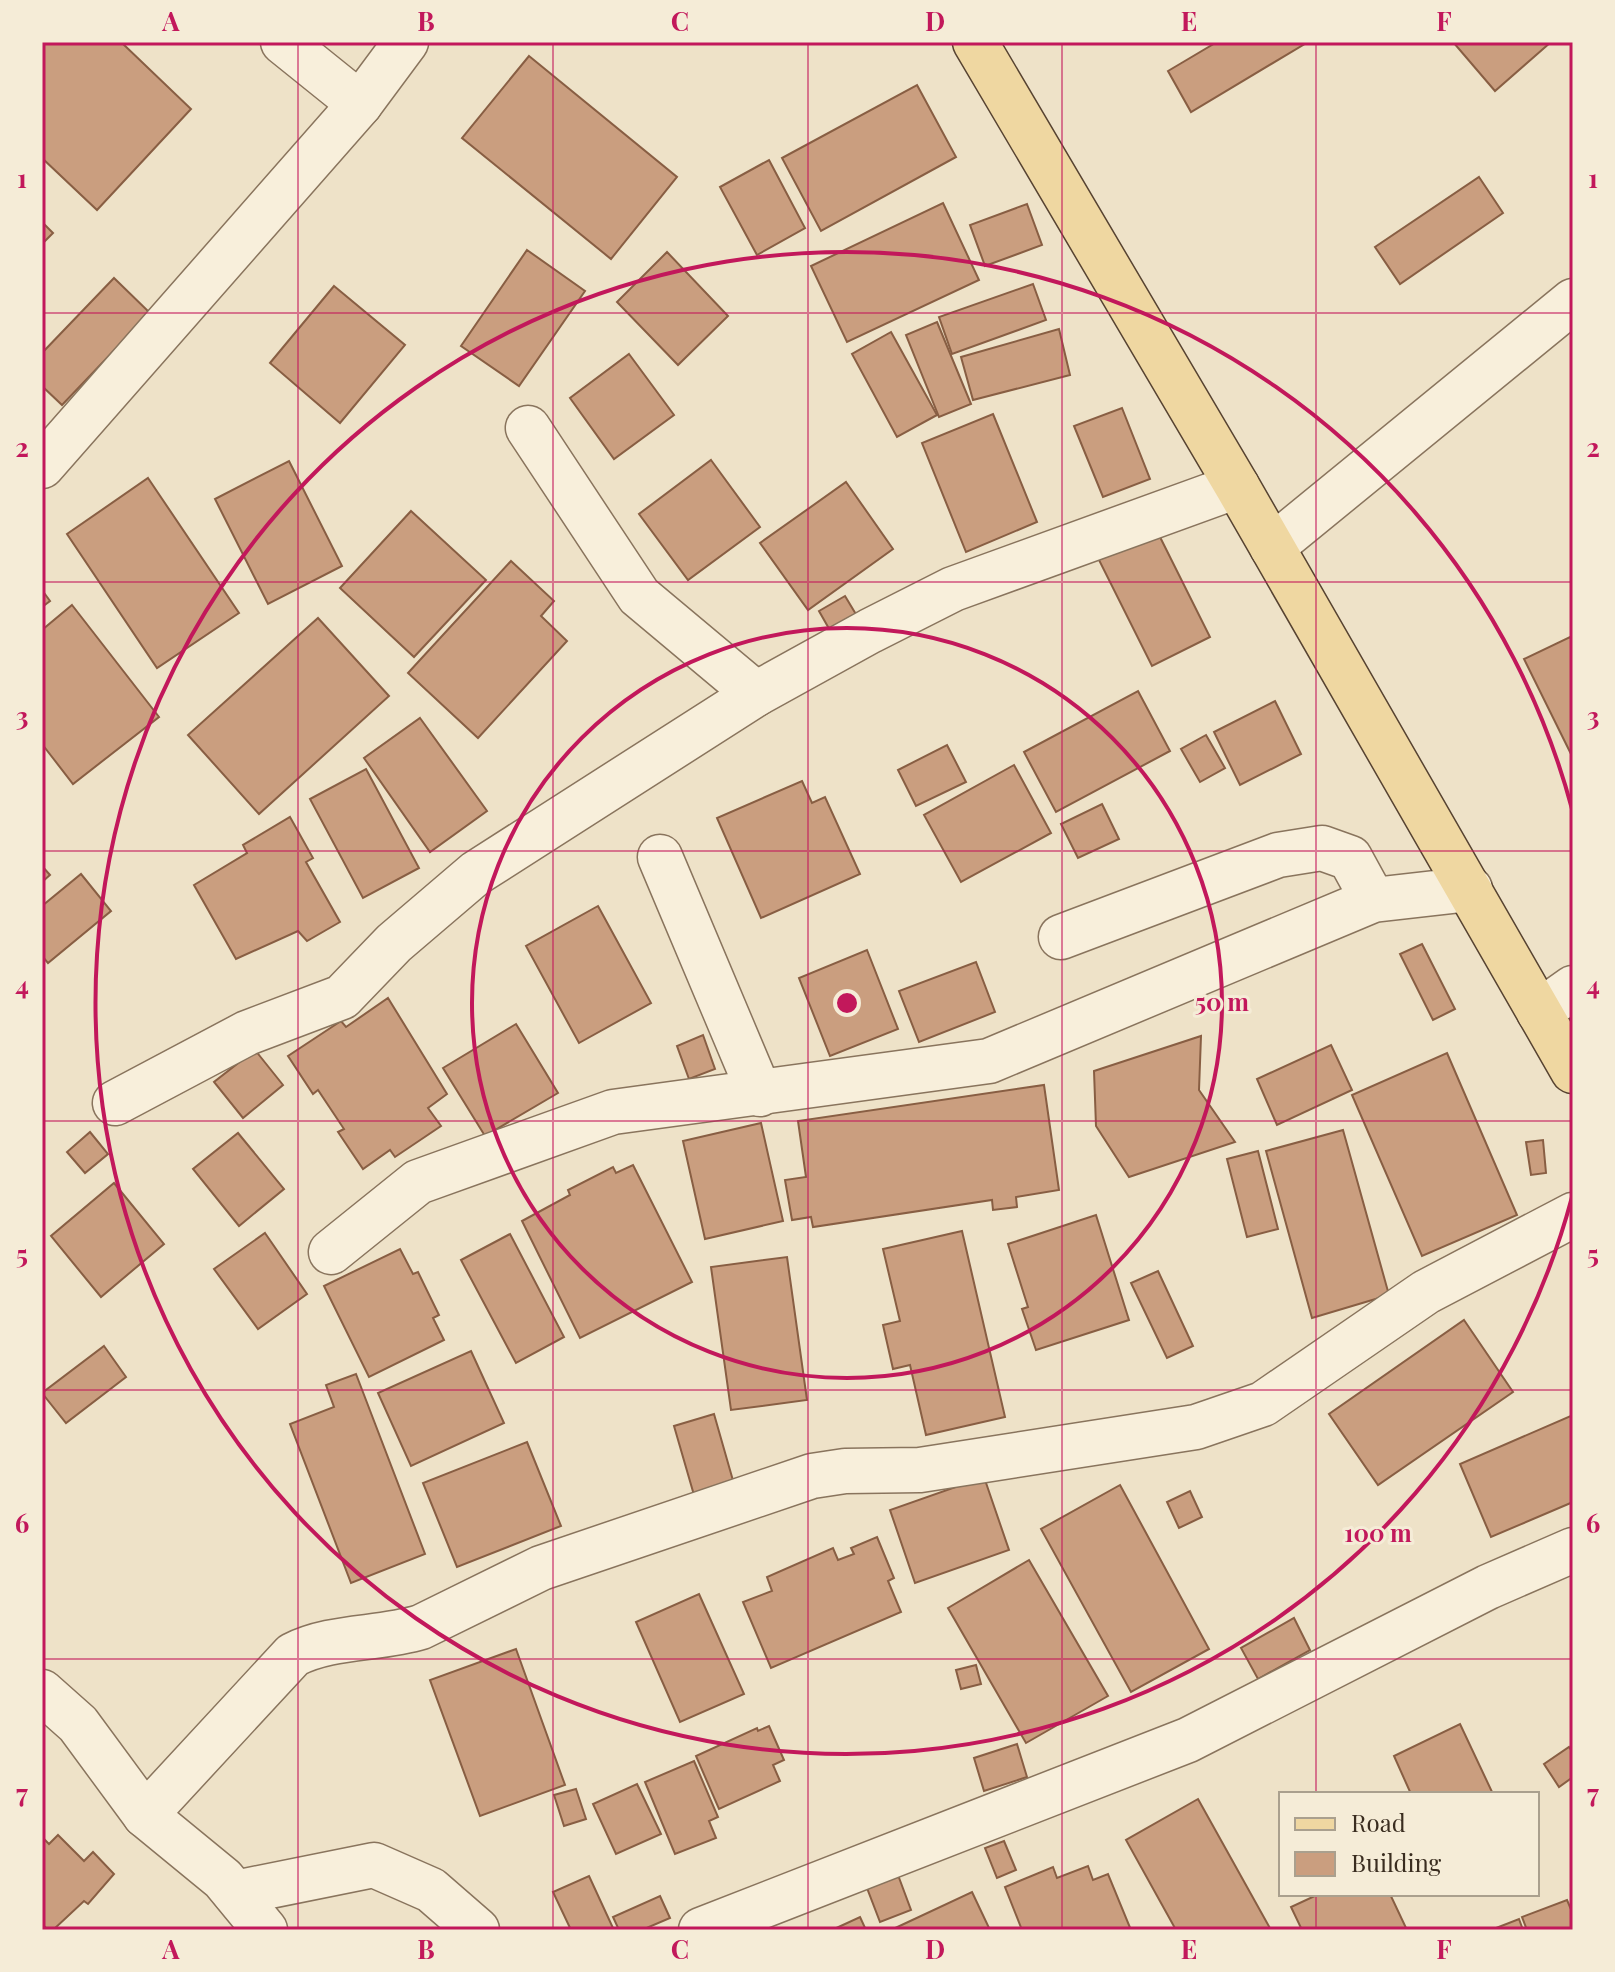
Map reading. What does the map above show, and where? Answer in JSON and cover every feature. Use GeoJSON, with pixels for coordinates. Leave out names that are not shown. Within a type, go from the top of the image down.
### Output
{"type":"FeatureCollection","features":[{"type":"Feature","properties":{"kind":"main road"},"geometry":{"type":"LineString","coordinates":[[975,42],[1470,889],[1556,1000],[1573,1071]]}},
{"type":"Feature","properties":{"kind":"street"},"geometry":{"type":"LineString","coordinates":[[283,42],[360,104]]}},
{"type":"Feature","properties":{"kind":"street"},"geometry":{"type":"LineString","coordinates":[[42,466],[360,104],[406,42]]}},
{"type":"Feature","properties":{"kind":"street"},"geometry":{"type":"LineString","coordinates":[[1272,547],[1573,301]]}},
{"type":"Feature","properties":{"kind":"street"},"geometry":{"type":"LineString","coordinates":[[528,428],[613,562],[639,596],[756,694]]}},
{"type":"Feature","properties":{"kind":"street"},"geometry":{"type":"LineString","coordinates":[[115,1103],[247,1033],[342,997],[394,943],[476,873],[756,694],[953,589],[1237,486]]}},
{"type":"Feature","properties":{"kind":"street"},"geometry":{"type":"LineString","coordinates":[[1061,937],[1278,855],[1322,848],[1350,858],[1373,900]]}},
{"type":"Feature","properties":{"kind":"street"},"geometry":{"type":"LineString","coordinates":[[660,857],[760,1094]]}},
{"type":"Feature","properties":{"kind":"street"},"geometry":{"type":"LineString","coordinates":[[331,1252],[418,1182],[613,1112],[989,1061],[1373,900],[1470,889]]}},
{"type":"Feature","properties":{"kind":"street"},"geometry":{"type":"LineString","coordinates":[[145,1815],[293,1655],[313,1645],[402,1633],[421,1627],[541,1568],[812,1476],[845,1471],[920,1470],[1196,1427],[1263,1404],[1426,1292],[1573,1215]]}},
{"type":"Feature","properties":{"kind":"street"},"geometry":{"type":"LineString","coordinates":[[701,1930],[1188,1740],[1488,1587],[1573,1550]]}},
{"type":"Feature","properties":{"kind":"street"},"geometry":{"type":"LineString","coordinates":[[42,1692],[78,1724],[145,1815],[235,1893],[265,1930]]}},
{"type":"Feature","properties":{"kind":"street"},"geometry":{"type":"LineString","coordinates":[[235,1893],[374,1865],[431,1890],[477,1930]]}},
{"type":"Feature","properties":{"kind":"building"},"geometry":{"type":"Polygon","coordinates":[[[42,42],[121,42],[191,109],[97,210],[42,158],[42,42]]]}},
{"type":"Feature","properties":{"kind":"building"},"geometry":{"type":"Polygon","coordinates":[[[1217,42],[1308,42],[1191,112],[1168,71],[1217,42]]]}},
{"type":"Feature","properties":{"kind":"building"},"geometry":{"type":"Polygon","coordinates":[[[1453,42],[1551,42],[1495,91],[1453,42]]]}},
{"type":"Feature","properties":{"kind":"building"},"geometry":{"type":"Polygon","coordinates":[[[529,56],[677,177],[611,259],[462,138],[529,56]]]}},
{"type":"Feature","properties":{"kind":"building"},"geometry":{"type":"Polygon","coordinates":[[[917,85],[956,157],[821,231],[782,158],[917,85]]]}},
{"type":"Feature","properties":{"kind":"building"},"geometry":{"type":"Polygon","coordinates":[[[769,160],[805,228],[757,255],[720,187],[769,160]]]}},
{"type":"Feature","properties":{"kind":"building"},"geometry":{"type":"Polygon","coordinates":[[[1479,177],[1503,213],[1400,284],[1375,247],[1479,177]]]}},
{"type":"Feature","properties":{"kind":"building"},"geometry":{"type":"Polygon","coordinates":[[[943,203],[979,280],[847,342],[811,266],[943,203]]]}},
{"type":"Feature","properties":{"kind":"building"},"geometry":{"type":"Polygon","coordinates":[[[1027,204],[1042,245],[985,266],[970,225],[1027,204]]]}},
{"type":"Feature","properties":{"kind":"building"},"geometry":{"type":"Polygon","coordinates":[[[42,222],[53,233],[42,244],[42,222]]]}},
{"type":"Feature","properties":{"kind":"building"},"geometry":{"type":"Polygon","coordinates":[[[527,250],[585,291],[519,386],[461,346],[527,250]]]}},
{"type":"Feature","properties":{"kind":"building"},"geometry":{"type":"Polygon","coordinates":[[[667,252],[728,316],[678,365],[617,302],[667,252]]]}},
{"type":"Feature","properties":{"kind":"building"},"geometry":{"type":"Polygon","coordinates":[[[114,278],[150,313],[62,405],[42,386],[42,353],[114,278]]]}},
{"type":"Feature","properties":{"kind":"building"},"geometry":{"type":"Polygon","coordinates":[[[1033,284],[1046,320],[952,354],[939,317],[1033,284]]]}},
{"type":"Feature","properties":{"kind":"building"},"geometry":{"type":"Polygon","coordinates":[[[334,286],[405,345],[340,423],[270,363],[334,286]]]}},
{"type":"Feature","properties":{"kind":"building"},"geometry":{"type":"Polygon","coordinates":[[[937,322],[971,404],[939,417],[906,335],[937,322]]]}},
{"type":"Feature","properties":{"kind":"building"},"geometry":{"type":"Polygon","coordinates":[[[1059,329],[1070,375],[973,400],[961,357],[1059,329]]]}},
{"type":"Feature","properties":{"kind":"building"},"geometry":{"type":"Polygon","coordinates":[[[891,332],[937,415],[897,437],[852,354],[891,332]]]}},
{"type":"Feature","properties":{"kind":"building"},"geometry":{"type":"Polygon","coordinates":[[[629,354],[674,415],[614,459],[570,398],[629,354]]]}},
{"type":"Feature","properties":{"kind":"building"},"geometry":{"type":"Polygon","coordinates":[[[1122,408],[1150,479],[1103,497],[1074,426],[1122,408]]]}},
{"type":"Feature","properties":{"kind":"building"},"geometry":{"type":"Polygon","coordinates":[[[993,414],[1037,522],[966,552],[922,443],[993,414]]]}},
{"type":"Feature","properties":{"kind":"building"},"geometry":{"type":"Polygon","coordinates":[[[711,460],[760,527],[688,580],[639,514],[711,460]]]}},
{"type":"Feature","properties":{"kind":"building"},"geometry":{"type":"Polygon","coordinates":[[[289,461],[342,566],[268,604],[215,499],[289,461]]]}},
{"type":"Feature","properties":{"kind":"building"},"geometry":{"type":"Polygon","coordinates":[[[148,478],[239,613],[157,668],[67,534],[148,478]]]}},
{"type":"Feature","properties":{"kind":"building"},"geometry":{"type":"Polygon","coordinates":[[[846,482],[893,549],[808,610],[760,543],[846,482]]]}},
{"type":"Feature","properties":{"kind":"building"},"geometry":{"type":"Polygon","coordinates":[[[411,511],[486,580],[414,657],[340,588],[411,511]]]}},
{"type":"Feature","properties":{"kind":"building"},"geometry":{"type":"Polygon","coordinates":[[[1156,529],[1210,637],[1152,666],[1098,558],[1156,529]]]}},
{"type":"Feature","properties":{"kind":"building"},"geometry":{"type":"Polygon","coordinates":[[[511,561],[554,601],[541,616],[567,641],[478,738],[408,673],[511,561]]]}},
{"type":"Feature","properties":{"kind":"building"},"geometry":{"type":"Polygon","coordinates":[[[42,590],[50,601],[42,607],[42,590]]]}},
{"type":"Feature","properties":{"kind":"building"},"geometry":{"type":"Polygon","coordinates":[[[845,596],[863,626],[836,641],[819,611],[845,596]]]}},
{"type":"Feature","properties":{"kind":"building"},"geometry":{"type":"Polygon","coordinates":[[[72,605],[159,717],[73,784],[42,744],[42,630],[72,605]]]}},
{"type":"Feature","properties":{"kind":"building"},"geometry":{"type":"Polygon","coordinates":[[[318,618],[389,696],[259,814],[188,735],[318,618]]]}},
{"type":"Feature","properties":{"kind":"building"},"geometry":{"type":"Polygon","coordinates":[[[1570,637],[1573,643],[1571,754],[1524,659],[1570,637]]]}},
{"type":"Feature","properties":{"kind":"building"},"geometry":{"type":"Polygon","coordinates":[[[1138,691],[1170,751],[1056,812],[1024,752],[1138,691]]]}},
{"type":"Feature","properties":{"kind":"building"},"geometry":{"type":"Polygon","coordinates":[[[1275,701],[1301,754],[1240,785],[1214,732],[1275,701]]]}},
{"type":"Feature","properties":{"kind":"building"},"geometry":{"type":"Polygon","coordinates":[[[420,718],[487,811],[430,852],[364,758],[420,718]]]}},
{"type":"Feature","properties":{"kind":"building"},"geometry":{"type":"Polygon","coordinates":[[[1206,735],[1225,768],[1200,782],[1181,749],[1206,735]]]}},
{"type":"Feature","properties":{"kind":"building"},"geometry":{"type":"Polygon","coordinates":[[[947,745],[966,782],[916,806],[898,770],[947,745]]]}},
{"type":"Feature","properties":{"kind":"building"},"geometry":{"type":"Polygon","coordinates":[[[1014,765],[1051,833],[961,882],[924,815],[1014,765]]]}},
{"type":"Feature","properties":{"kind":"building"},"geometry":{"type":"Polygon","coordinates":[[[366,769],[419,868],[363,898],[310,799],[366,769]]]}},
{"type":"Feature","properties":{"kind":"building"},"geometry":{"type":"Polygon","coordinates":[[[802,781],[812,803],[825,797],[860,874],[761,918],[717,818],[802,781]]]}},
{"type":"Feature","properties":{"kind":"building"},"geometry":{"type":"Polygon","coordinates":[[[1102,804],[1119,839],[1078,858],[1061,824],[1102,804]]]}},
{"type":"Feature","properties":{"kind":"building"},"geometry":{"type":"Polygon","coordinates":[[[290,817],[313,858],[306,862],[340,922],[307,941],[298,931],[236,959],[194,885],[247,853],[243,845],[290,817]]]}},
{"type":"Feature","properties":{"kind":"building"},"geometry":{"type":"Polygon","coordinates":[[[42,866],[50,875],[42,882],[42,866]]]}},
{"type":"Feature","properties":{"kind":"building"},"geometry":{"type":"Polygon","coordinates":[[[81,874],[111,911],[48,963],[42,956],[42,906],[81,874]]]}},
{"type":"Feature","properties":{"kind":"building"},"geometry":{"type":"Polygon","coordinates":[[[598,906],[651,1003],[579,1043],[526,946],[598,906]]]}},
{"type":"Feature","properties":{"kind":"building"},"geometry":{"type":"Polygon","coordinates":[[[1422,944],[1455,1009],[1433,1020],[1400,954],[1422,944]]]}},
{"type":"Feature","properties":{"kind":"building"},"geometry":{"type":"Polygon","coordinates":[[[867,950],[898,1029],[830,1056],[799,978],[867,950]]]}},
{"type":"Feature","properties":{"kind":"building"},"geometry":{"type":"Polygon","coordinates":[[[976,962],[995,1012],[919,1042],[899,991],[976,962]]]}},
{"type":"Feature","properties":{"kind":"building"},"geometry":{"type":"Polygon","coordinates":[[[388,998],[447,1094],[428,1108],[441,1126],[395,1157],[390,1150],[363,1169],[338,1132],[344,1129],[318,1090],[313,1094],[288,1056],[341,1021],[346,1027],[388,998]]]}},
{"type":"Feature","properties":{"kind":"building"},"geometry":{"type":"Polygon","coordinates":[[[516,1024],[558,1093],[485,1136],[443,1068],[516,1024]]]}},
{"type":"Feature","properties":{"kind":"building"},"geometry":{"type":"Polygon","coordinates":[[[703,1035],[715,1069],[689,1079],[677,1046],[703,1035]]]}},
{"type":"Feature","properties":{"kind":"building"},"geometry":{"type":"Polygon","coordinates":[[[1201,1036],[1199,1090],[1235,1142],[1129,1177],[1096,1126],[1094,1071],[1201,1036]]]}},
{"type":"Feature","properties":{"kind":"building"},"geometry":{"type":"Polygon","coordinates":[[[1331,1045],[1352,1090],[1277,1125],[1257,1079],[1331,1045]]]}},
{"type":"Feature","properties":{"kind":"building"},"geometry":{"type":"Polygon","coordinates":[[[255,1050],[283,1085],[243,1118],[214,1082],[255,1050]]]}},
{"type":"Feature","properties":{"kind":"building"},"geometry":{"type":"Polygon","coordinates":[[[1447,1053],[1517,1215],[1422,1256],[1352,1095],[1447,1053]]]}},
{"type":"Feature","properties":{"kind":"building"},"geometry":{"type":"Polygon","coordinates":[[[1044,1085],[1059,1190],[1016,1197],[1017,1207],[993,1210],[992,1200],[813,1227],[811,1217],[792,1220],[785,1180],[806,1177],[798,1121],[1044,1085]]]}},
{"type":"Feature","properties":{"kind":"building"},"geometry":{"type":"Polygon","coordinates":[[[761,1123],[783,1221],[705,1239],[683,1141],[761,1123]]]}},
{"type":"Feature","properties":{"kind":"building"},"geometry":{"type":"Polygon","coordinates":[[[1343,1130],[1389,1295],[1312,1318],[1266,1151],[1343,1130]]]}},
{"type":"Feature","properties":{"kind":"building"},"geometry":{"type":"Polygon","coordinates":[[[90,1132],[108,1154],[85,1173],[67,1152],[90,1132]]]}},
{"type":"Feature","properties":{"kind":"building"},"geometry":{"type":"Polygon","coordinates":[[[238,1133],[284,1189],[239,1226],[193,1169],[238,1133]]]}},
{"type":"Feature","properties":{"kind":"building"},"geometry":{"type":"Polygon","coordinates":[[[1543,1140],[1546,1173],[1531,1175],[1526,1142],[1543,1140]]]}},
{"type":"Feature","properties":{"kind":"building"},"geometry":{"type":"Polygon","coordinates":[[[1258,1151],[1278,1229],[1247,1237],[1227,1159],[1258,1151]]]}},
{"type":"Feature","properties":{"kind":"building"},"geometry":{"type":"Polygon","coordinates":[[[633,1165],[692,1282],[580,1338],[522,1221],[570,1195],[568,1190],[613,1167],[616,1173],[633,1165]]]}},
{"type":"Feature","properties":{"kind":"building"},"geometry":{"type":"Polygon","coordinates":[[[114,1183],[164,1244],[101,1297],[51,1236],[114,1183]]]}},
{"type":"Feature","properties":{"kind":"building"},"geometry":{"type":"Polygon","coordinates":[[[1096,1215],[1129,1320],[1036,1350],[1022,1309],[1028,1307],[1008,1244],[1096,1215]]]}},
{"type":"Feature","properties":{"kind":"building"},"geometry":{"type":"Polygon","coordinates":[[[962,1231],[1005,1417],[926,1435],[910,1365],[893,1369],[883,1325],[900,1321],[883,1249],[962,1231]]]}},
{"type":"Feature","properties":{"kind":"building"},"geometry":{"type":"Polygon","coordinates":[[[265,1233],[307,1294],[258,1329],[214,1269],[265,1233]]]}},
{"type":"Feature","properties":{"kind":"building"},"geometry":{"type":"Polygon","coordinates":[[[510,1234],[564,1337],[516,1363],[461,1260],[510,1234]]]}},
{"type":"Feature","properties":{"kind":"building"},"geometry":{"type":"Polygon","coordinates":[[[400,1249],[413,1274],[418,1272],[439,1315],[433,1318],[444,1340],[369,1377],[324,1286],[400,1249]]]}},
{"type":"Feature","properties":{"kind":"building"},"geometry":{"type":"Polygon","coordinates":[[[787,1257],[807,1400],[731,1410],[711,1267],[787,1257]]]}},
{"type":"Feature","properties":{"kind":"building"},"geometry":{"type":"Polygon","coordinates":[[[1158,1271],[1193,1346],[1167,1358],[1131,1283],[1158,1271]]]}},
{"type":"Feature","properties":{"kind":"building"},"geometry":{"type":"Polygon","coordinates":[[[1464,1320],[1513,1392],[1378,1485],[1329,1414],[1464,1320]]]}},
{"type":"Feature","properties":{"kind":"building"},"geometry":{"type":"Polygon","coordinates":[[[104,1346],[126,1377],[66,1423],[42,1393],[104,1346]]]}},
{"type":"Feature","properties":{"kind":"building"},"geometry":{"type":"Polygon","coordinates":[[[471,1351],[504,1423],[411,1466],[378,1393],[471,1351]]]}},
{"type":"Feature","properties":{"kind":"building"},"geometry":{"type":"Polygon","coordinates":[[[356,1374],[425,1554],[351,1583],[290,1424],[334,1407],[326,1385],[356,1374]]]}},
{"type":"Feature","properties":{"kind":"building"},"geometry":{"type":"Polygon","coordinates":[[[714,1414],[734,1484],[694,1495],[674,1426],[714,1414]]]}},
{"type":"Feature","properties":{"kind":"building"},"geometry":{"type":"Polygon","coordinates":[[[1573,1415],[1573,1502],[1491,1537],[1460,1464],[1573,1415]]]}},
{"type":"Feature","properties":{"kind":"building"},"geometry":{"type":"Polygon","coordinates":[[[527,1442],[561,1526],[457,1567],[423,1483],[527,1442]]]}},
{"type":"Feature","properties":{"kind":"building"},"geometry":{"type":"Polygon","coordinates":[[[984,1477],[1009,1550],[915,1583],[890,1510],[984,1477]]]}},
{"type":"Feature","properties":{"kind":"building"},"geometry":{"type":"Polygon","coordinates":[[[1120,1485],[1209,1649],[1131,1692],[1041,1529],[1120,1485]]]}},
{"type":"Feature","properties":{"kind":"building"},"geometry":{"type":"Polygon","coordinates":[[[1190,1491],[1202,1517],[1179,1528],[1167,1502],[1190,1491]]]}},
{"type":"Feature","properties":{"kind":"building"},"geometry":{"type":"Polygon","coordinates":[[[877,1537],[894,1578],[888,1581],[901,1612],[771,1668],[743,1602],[772,1591],[767,1577],[833,1548],[838,1560],[854,1554],[851,1548],[877,1537]]]}},
{"type":"Feature","properties":{"kind":"building"},"geometry":{"type":"Polygon","coordinates":[[[1029,1560],[1108,1696],[1026,1743],[948,1608],[1029,1560]]]}},
{"type":"Feature","properties":{"kind":"building"},"geometry":{"type":"Polygon","coordinates":[[[699,1594],[744,1694],[680,1722],[636,1622],[699,1594]]]}},
{"type":"Feature","properties":{"kind":"building"},"geometry":{"type":"Polygon","coordinates":[[[1294,1618],[1310,1650],[1258,1679],[1241,1648],[1294,1618]]]}},
{"type":"Feature","properties":{"kind":"building"},"geometry":{"type":"Polygon","coordinates":[[[516,1649],[565,1785],[480,1816],[430,1680],[516,1649]]]}},
{"type":"Feature","properties":{"kind":"building"},"geometry":{"type":"Polygon","coordinates":[[[976,1665],[981,1684],[961,1689],[956,1670],[976,1665]]]}},
{"type":"Feature","properties":{"kind":"building"},"geometry":{"type":"Polygon","coordinates":[[[1460,1724],[1492,1792],[1410,1792],[1394,1756],[1460,1724]]]}},
{"type":"Feature","properties":{"kind":"building"},"geometry":{"type":"Polygon","coordinates":[[[769,1726],[784,1760],[773,1765],[780,1781],[719,1809],[696,1756],[757,1728],[758,1731],[769,1726]]]}},
{"type":"Feature","properties":{"kind":"building"},"geometry":{"type":"Polygon","coordinates":[[[1017,1744],[1027,1777],[984,1791],[974,1758],[1017,1744]]]}},
{"type":"Feature","properties":{"kind":"building"},"geometry":{"type":"Polygon","coordinates":[[[1569,1747],[1573,1753],[1573,1777],[1559,1787],[1544,1764],[1569,1747]]]}},
{"type":"Feature","properties":{"kind":"building"},"geometry":{"type":"Polygon","coordinates":[[[694,1761],[718,1817],[709,1821],[716,1838],[675,1854],[645,1782],[694,1761]]]}},
{"type":"Feature","properties":{"kind":"building"},"geometry":{"type":"Polygon","coordinates":[[[637,1784],[661,1834],[616,1854],[593,1804],[637,1784]]]}},
{"type":"Feature","properties":{"kind":"building"},"geometry":{"type":"Polygon","coordinates":[[[576,1789],[586,1819],[564,1826],[554,1795],[576,1789]]]}},
{"type":"Feature","properties":{"kind":"building"},"geometry":{"type":"Polygon","coordinates":[[[1198,1799],[1271,1930],[1176,1930],[1126,1840],[1198,1799]]]}},
{"type":"Feature","properties":{"kind":"building"},"geometry":{"type":"Polygon","coordinates":[[[58,1835],[84,1861],[93,1852],[114,1874],[88,1904],[84,1901],[53,1930],[48,1930],[42,1924],[42,1837],[49,1844],[58,1835]]]}},
{"type":"Feature","properties":{"kind":"building"},"geometry":{"type":"Polygon","coordinates":[[[1004,1841],[1016,1870],[997,1878],[985,1848],[1004,1841]]]}},
{"type":"Feature","properties":{"kind":"building"},"geometry":{"type":"Polygon","coordinates":[[[1088,1866],[1093,1880],[1108,1874],[1131,1930],[1022,1930],[1005,1887],[1053,1867],[1057,1878],[1088,1866]]]}},
{"type":"Feature","properties":{"kind":"building"},"geometry":{"type":"Polygon","coordinates":[[[898,1875],[911,1910],[880,1922],[867,1888],[898,1875]]]}},
{"type":"Feature","properties":{"kind":"building"},"geometry":{"type":"Polygon","coordinates":[[[589,1876],[613,1928],[609,1930],[571,1930],[553,1892],[589,1876]]]}},
{"type":"Feature","properties":{"kind":"building"},"geometry":{"type":"Polygon","coordinates":[[[972,1892],[990,1930],[891,1930],[972,1892]]]}},
{"type":"Feature","properties":{"kind":"building"},"geometry":{"type":"Polygon","coordinates":[[[660,1896],[670,1918],[642,1930],[619,1930],[613,1917],[660,1896]]]}},
{"type":"Feature","properties":{"kind":"building"},"geometry":{"type":"Polygon","coordinates":[[[1315,1896],[1391,1896],[1407,1930],[1302,1930],[1291,1907],[1315,1896]]]}},
{"type":"Feature","properties":{"kind":"building"},"geometry":{"type":"Polygon","coordinates":[[[1567,1900],[1573,1914],[1573,1930],[1527,1930],[1522,1917],[1567,1900]]]}},
{"type":"Feature","properties":{"kind":"building"},"geometry":{"type":"Polygon","coordinates":[[[860,1917],[866,1930],[832,1930],[860,1917]]]}},
{"type":"Feature","properties":{"kind":"building"},"geometry":{"type":"Polygon","coordinates":[[[1519,1919],[1523,1930],[1491,1930],[1519,1919]]]}}]}
